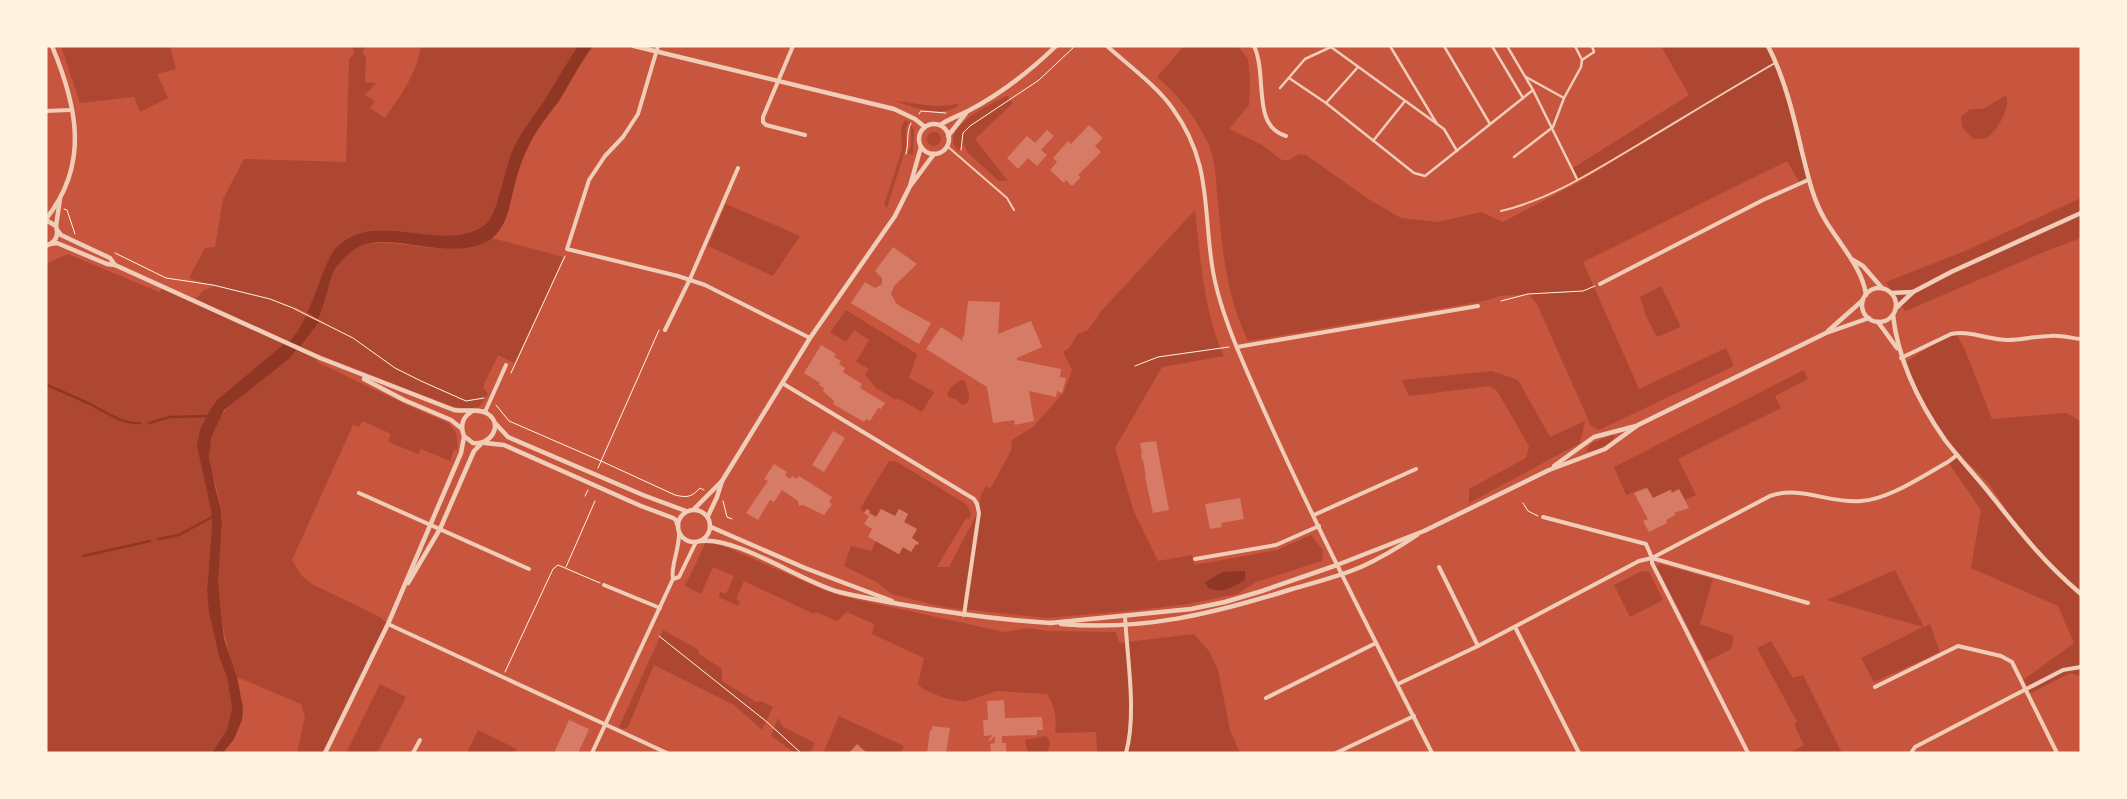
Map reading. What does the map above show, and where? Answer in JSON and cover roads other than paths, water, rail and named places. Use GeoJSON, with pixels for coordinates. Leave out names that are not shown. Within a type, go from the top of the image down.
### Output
{"type":"FeatureCollection","features":[{"type":"Feature","properties":{"kind":"street"},"geometry":{"type":"LineString","coordinates":[[52,46],[75,125],[75,160],[62,193],[46,219],[61,235],[110,258],[115,265]]}},
{"type":"Feature","properties":{"kind":"street"},"geometry":{"type":"LineString","coordinates":[[634,46],[894,109],[904,113],[925,127]]}},
{"type":"Feature","properties":{"kind":"street"},"geometry":{"type":"LineString","coordinates":[[658,46],[638,114],[623,138],[605,156],[589,180],[567,249],[705,284],[810,338]]}},
{"type":"Feature","properties":{"kind":"street"},"geometry":{"type":"LineString","coordinates":[[793,46],[763,117],[763,122],[766,125],[805,135]]}},
{"type":"Feature","properties":{"kind":"street"},"geometry":{"type":"LineString","coordinates":[[940,125],[967,112],[1005,88],[1056,46]]}},
{"type":"Feature","properties":{"kind":"street"},"geometry":{"type":"LineString","coordinates":[[1107,46],[1164,98],[1173,109],[1193,144],[1202,170],[1212,265],[1218,297],[1237,347],[1337,565],[1432,753]]}},
{"type":"Feature","properties":{"kind":"street"},"geometry":{"type":"LineString","coordinates":[[1254,46],[1260,58],[1263,110],[1266,121],[1276,133],[1286,136]]}},
{"type":"Feature","properties":{"kind":"street"},"geometry":{"type":"LineString","coordinates":[[1390,46],[1438,125]]}},
{"type":"Feature","properties":{"kind":"street"},"geometry":{"type":"LineString","coordinates":[[1444,46],[1490,124]]}},
{"type":"Feature","properties":{"kind":"street"},"geometry":{"type":"LineString","coordinates":[[1506,46],[1533,90],[1577,179]]}},
{"type":"Feature","properties":{"kind":"street"},"geometry":{"type":"LineString","coordinates":[[1575,46],[1582,60]]}},
{"type":"Feature","properties":{"kind":"street"},"geometry":{"type":"LineString","coordinates":[[1514,157],[1553,128],[1564,98],[1582,60],[1594,52],[1592,46]]}},
{"type":"Feature","properties":{"kind":"street"},"geometry":{"type":"LineString","coordinates":[[1768,46],[1776,62],[1808,180],[1824,218],[1853,260],[1866,295]]}},
{"type":"Feature","properties":{"kind":"street"},"geometry":{"type":"LineString","coordinates":[[1280,88],[1305,59],[1332,47],[1444,129],[1457,151]]}},
{"type":"Feature","properties":{"kind":"street"},"geometry":{"type":"LineString","coordinates":[[1493,47],[1523,98]]}},
{"type":"Feature","properties":{"kind":"street"},"geometry":{"type":"LineString","coordinates":[[1326,103],[1358,66]]}},
{"type":"Feature","properties":{"kind":"street"},"geometry":{"type":"LineString","coordinates":[[1525,76],[1564,98]]}},
{"type":"Feature","properties":{"kind":"street"},"geometry":{"type":"LineString","coordinates":[[1289,78],[1326,103],[1414,173],[1425,176],[1533,90]]}},
{"type":"Feature","properties":{"kind":"street"},"geometry":{"type":"LineString","coordinates":[[1373,141],[1405,101]]}},
{"type":"Feature","properties":{"kind":"street"},"geometry":{"type":"LineString","coordinates":[[46,111],[71,110]]}},
{"type":"Feature","properties":{"kind":"street"},"geometry":{"type":"LineString","coordinates":[[948,136],[967,112]]}},
{"type":"Feature","properties":{"kind":"street"},"geometry":{"type":"LineString","coordinates":[[910,186],[921,147],[919,138],[925,127],[933,124],[944,128],[948,136],[947,146],[942,152],[934,154],[925,151],[921,147]]}},
{"type":"Feature","properties":{"kind":"street"},"geometry":{"type":"LineString","coordinates":[[694,509],[722,481],[810,338],[895,216],[910,186],[934,154]]}},
{"type":"Feature","properties":{"kind":"street"},"geometry":{"type":"LineString","coordinates":[[665,330],[690,279],[738,168]]}},
{"type":"Feature","properties":{"kind":"street"},"geometry":{"type":"LineString","coordinates":[[1600,284],[1764,200],[1808,180]]}},
{"type":"Feature","properties":{"kind":"street"},"geometry":{"type":"LineString","coordinates":[[48,245],[56,238],[62,193]]}},
{"type":"Feature","properties":{"kind":"street"},"geometry":{"type":"LineString","coordinates":[[1878,322],[1889,319],[1896,308],[1913,292],[1959,268],[2081,213]]}},
{"type":"Feature","properties":{"kind":"street"},"geometry":{"type":"LineString","coordinates":[[48,245],[57,244],[107,264],[115,265],[350,371],[454,410],[471,412],[478,410],[485,412],[508,437],[643,495],[686,511],[700,510],[708,516],[711,527],[707,536],[698,541],[679,576],[673,579]]}},
{"type":"Feature","properties":{"kind":"street"},"geometry":{"type":"LineString","coordinates":[[1853,260],[1863,266],[1884,289],[1891,293],[1894,297],[1896,308]]}},
{"type":"Feature","properties":{"kind":"street"},"geometry":{"type":"LineString","coordinates":[[1826,332],[1874,289],[1884,289]]}},
{"type":"Feature","properties":{"kind":"street"},"geometry":{"type":"LineString","coordinates":[[1891,293],[1913,292]]}},
{"type":"Feature","properties":{"kind":"street"},"geometry":{"type":"LineString","coordinates":[[1863,300],[1863,310],[1869,318],[1878,322],[1898,349],[1915,388],[1934,423],[1957,455],[2049,566],[2081,594]]}},
{"type":"Feature","properties":{"kind":"street"},"geometry":{"type":"LineString","coordinates":[[1237,347],[1478,306]]}},
{"type":"Feature","properties":{"kind":"street"},"geometry":{"type":"LineString","coordinates":[[1893,315],[1898,349]]}},
{"type":"Feature","properties":{"kind":"street"},"geometry":{"type":"LineString","coordinates":[[1050,623],[1191,609],[1225,602],[1337,565],[1424,531],[1549,470],[1605,449],[1638,425],[1826,332],[1869,318]]}},
{"type":"Feature","properties":{"kind":"street"},"geometry":{"type":"LineString","coordinates":[[1902,358],[1951,334],[1959,332],[2003,340],[2051,336],[2081,340]]}},
{"type":"Feature","properties":{"kind":"street"},"geometry":{"type":"LineString","coordinates":[[485,412],[506,365]]}},
{"type":"Feature","properties":{"kind":"street"},"geometry":{"type":"LineString","coordinates":[[350,371],[404,400],[451,420],[470,442],[504,445],[640,506],[676,520],[679,532],[679,550],[672,573],[673,579],[592,753]]}},
{"type":"Feature","properties":{"kind":"street"},"geometry":{"type":"LineString","coordinates":[[782,383],[974,499],[979,513],[964,615]]}},
{"type":"Feature","properties":{"kind":"street"},"geometry":{"type":"LineString","coordinates":[[325,753],[388,624],[462,453],[464,442],[463,420],[471,412]]}},
{"type":"Feature","properties":{"kind":"street"},"geometry":{"type":"LineString","coordinates":[[401,594],[440,529],[474,451],[494,434],[493,420]]}},
{"type":"Feature","properties":{"kind":"street"},"geometry":{"type":"LineString","coordinates":[[1549,470],[1594,437],[1638,425]]}},
{"type":"Feature","properties":{"kind":"street"},"geometry":{"type":"LineString","coordinates":[[1398,684],[1478,646],[1639,561],[1652,558],[1770,496],[1782,492],[1797,491],[1859,502],[1870,500],[1907,483],[1957,455]]}},
{"type":"Feature","properties":{"kind":"street"},"geometry":{"type":"LineString","coordinates":[[1314,515],[1416,469]]}},
{"type":"Feature","properties":{"kind":"street"},"geometry":{"type":"LineString","coordinates":[[708,516],[722,481]]}},
{"type":"Feature","properties":{"kind":"street"},"geometry":{"type":"LineString","coordinates":[[359,493],[529,569]]}},
{"type":"Feature","properties":{"kind":"street"},"geometry":{"type":"LineString","coordinates":[[678,526],[680,518],[686,511]]}},
{"type":"Feature","properties":{"kind":"street"},"geometry":{"type":"LineString","coordinates":[[1543,517],[1646,544],[1652,558],[1652,563],[1748,753]]}},
{"type":"Feature","properties":{"kind":"street"},"geometry":{"type":"LineString","coordinates":[[1195,559],[1276,545],[1319,526]]}},
{"type":"Feature","properties":{"kind":"street"},"geometry":{"type":"LineString","coordinates":[[711,527],[805,568],[898,603]]}},
{"type":"Feature","properties":{"kind":"street"},"geometry":{"type":"LineString","coordinates":[[679,532],[687,540],[714,540],[732,545],[826,588],[865,598],[964,615],[1082,626],[1126,625],[1204,615],[1342,574],[1386,554],[1424,531]]}},
{"type":"Feature","properties":{"kind":"street"},"geometry":{"type":"LineString","coordinates":[[1652,558],[1808,603]]}},
{"type":"Feature","properties":{"kind":"street"},"geometry":{"type":"LineString","coordinates":[[1439,567],[1478,646]]}},
{"type":"Feature","properties":{"kind":"street"},"geometry":{"type":"LineString","coordinates":[[604,585],[660,608]]}},
{"type":"Feature","properties":{"kind":"street"},"geometry":{"type":"LineString","coordinates":[[1125,616],[1131,715],[1130,736],[1126,753]]}},
{"type":"Feature","properties":{"kind":"street"},"geometry":{"type":"LineString","coordinates":[[388,624],[605,726],[667,753]]}},
{"type":"Feature","properties":{"kind":"street"},"geometry":{"type":"LineString","coordinates":[[1515,627],[1579,753]]}},
{"type":"Feature","properties":{"kind":"street"},"geometry":{"type":"LineString","coordinates":[[1266,698],[1376,643]]}},
{"type":"Feature","properties":{"kind":"street"},"geometry":{"type":"LineString","coordinates":[[1875,687],[1958,646],[2001,656],[2012,662],[2057,753]]}},
{"type":"Feature","properties":{"kind":"street"},"geometry":{"type":"LineString","coordinates":[[1911,753],[1915,747],[2027,691],[2063,670],[2081,667]]}},
{"type":"Feature","properties":{"kind":"street"},"geometry":{"type":"LineString","coordinates":[[1336,753],[1414,716]]}},
{"type":"Feature","properties":{"kind":"street"},"geometry":{"type":"LineString","coordinates":[[413,753],[420,740]]}},
{"type":"Feature","properties":{"kind":"lane"},"geometry":{"type":"LineString","coordinates":[[1501,211],[1527,204],[1577,179],[1776,62]]}},
{"type":"Feature","properties":{"kind":"lane"},"geometry":{"type":"LineString","coordinates":[[947,146],[1007,198],[1014,210]]}},
{"type":"Feature","properties":{"kind":"waterway"},"geometry":{"type":"LineString","coordinates":[[47,385],[120,420],[140,423]]}},
{"type":"Feature","properties":{"kind":"waterway"},"geometry":{"type":"LineString","coordinates":[[149,423],[170,417],[209,416]]}},
{"type":"Feature","properties":{"kind":"waterway"},"geometry":{"type":"LineString","coordinates":[[158,539],[179,535],[214,516]]}},
{"type":"Feature","properties":{"kind":"waterway"},"geometry":{"type":"LineString","coordinates":[[83,556],[150,541]]}}]}
